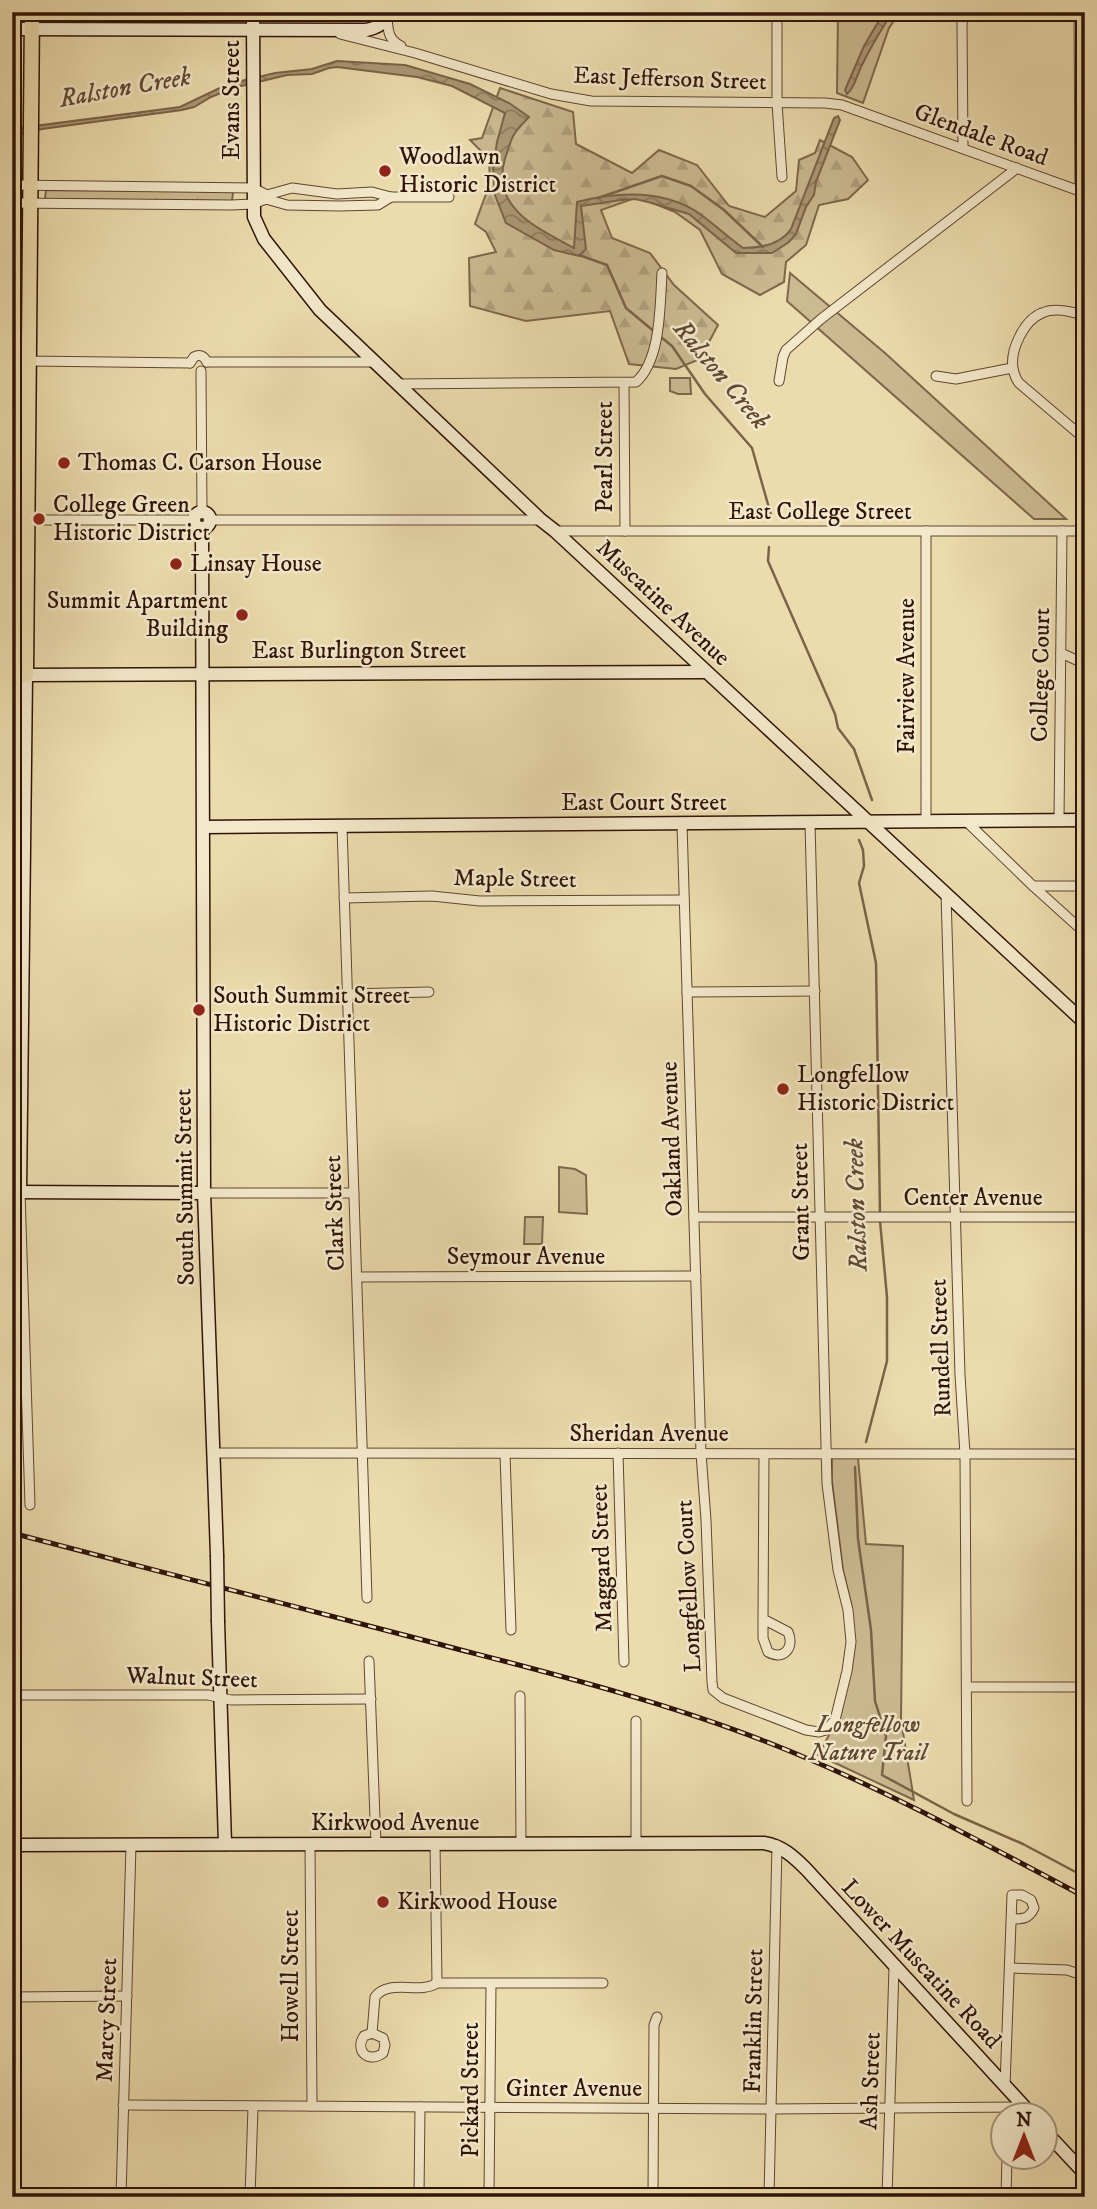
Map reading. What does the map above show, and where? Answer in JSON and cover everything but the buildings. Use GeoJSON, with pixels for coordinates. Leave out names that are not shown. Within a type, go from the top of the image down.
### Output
{"type":"FeatureCollection","features":[{"type":"Feature","properties":{"kind":"main road"},"geometry":{"type":"LineString","coordinates":[[19,674],[20,520],[29,361],[32,12]]}},
{"type":"Feature","properties":{"kind":"street","name":"Evans Street"},"geometry":{"type":"LineString","coordinates":[[253,12],[253,188]]}},
{"type":"Feature","properties":{"kind":"street"},"geometry":{"type":"LineString","coordinates":[[777,12],[777,103],[782,177]]}},
{"type":"Feature","properties":{"kind":"street"},"geometry":{"type":"LineString","coordinates":[[963,148],[962,23],[965,12]]}},
{"type":"Feature","properties":{"kind":"street"},"geometry":{"type":"LineString","coordinates":[[1079,12],[1082,192]]}},
{"type":"Feature","properties":{"kind":"street","name":"East Jefferson Street"},"geometry":{"type":"LineString","coordinates":[[12,29],[366,30],[379,26],[388,15]]}},
{"type":"Feature","properties":{"kind":"street"},"geometry":{"type":"LineString","coordinates":[[388,15],[388,32],[391,39],[415,53]]}},
{"type":"Feature","properties":{"kind":"street","name":"East Jefferson Street"},"geometry":{"type":"LineString","coordinates":[[314,31],[359,38],[551,94],[591,101],[825,103],[842,105],[865,113]]}},
{"type":"Feature","properties":{"kind":"street","name":"Glendale Road"},"geometry":{"type":"LineString","coordinates":[[865,113],[1082,192]]}},
{"type":"Feature","properties":{"kind":"street"},"geometry":{"type":"LineString","coordinates":[[779,381],[783,356],[791,345],[1017,168]]}},
{"type":"Feature","properties":{"kind":"street"},"geometry":{"type":"LineString","coordinates":[[12,185],[253,188],[267,195],[292,188],[337,194],[372,192],[391,197],[449,197]]}},
{"type":"Feature","properties":{"kind":"street","name":"Muscatine Avenue"},"geometry":{"type":"LineString","coordinates":[[253,188],[257,225],[264,239],[320,310],[541,520],[1084,1022]]}},
{"type":"Feature","properties":{"kind":"street"},"geometry":{"type":"LineString","coordinates":[[12,203],[253,204],[266,198],[299,206],[364,206],[378,205],[391,197]]}},
{"type":"Feature","properties":{"kind":"street"},"geometry":{"type":"LineString","coordinates":[[398,384],[636,382],[644,374],[655,341],[662,274]]}},
{"type":"Feature","properties":{"kind":"street"},"geometry":{"type":"LineString","coordinates":[[1085,316],[1064,311],[1040,313],[1018,340],[1012,359],[1012,368],[1022,386],[1085,439]]}},
{"type":"Feature","properties":{"kind":"street"},"geometry":{"type":"LineString","coordinates":[[199,355],[206,362],[201,371],[194,370],[190,363],[199,355]]}},
{"type":"Feature","properties":{"kind":"street"},"geometry":{"type":"LineString","coordinates":[[12,357],[29,361],[190,363]]}},
{"type":"Feature","properties":{"kind":"street"},"geometry":{"type":"LineString","coordinates":[[12,366],[29,361]]}},
{"type":"Feature","properties":{"kind":"street"},"geometry":{"type":"LineString","coordinates":[[206,362],[373,362]]}},
{"type":"Feature","properties":{"kind":"street"},"geometry":{"type":"LineString","coordinates":[[936,376],[956,379],[1012,368]]}},
{"type":"Feature","properties":{"kind":"street","name":"South Summit Street"},"geometry":{"type":"LineString","coordinates":[[201,371],[204,1193],[225,1844]]}},
{"type":"Feature","properties":{"kind":"street","name":"Pearl Street"},"geometry":{"type":"LineString","coordinates":[[624,383],[625,531]]}},
{"type":"Feature","properties":{"kind":"street"},"geometry":{"type":"LineString","coordinates":[[20,520],[541,520]]}},
{"type":"Feature","properties":{"kind":"street","name":"East College Street"},"geometry":{"type":"LineString","coordinates":[[555,531],[1085,531]]}},
{"type":"Feature","properties":{"kind":"street","name":"Fairview Avenue"},"geometry":{"type":"LineString","coordinates":[[926,531],[926,821]]}},
{"type":"Feature","properties":{"kind":"street","name":"College Court"},"geometry":{"type":"LineString","coordinates":[[1059,820],[1062,531]]}},
{"type":"Feature","properties":{"kind":"street"},"geometry":{"type":"LineString","coordinates":[[1061,653],[1085,664]]}},
{"type":"Feature","properties":{"kind":"street","name":"East Burlington Street"},"geometry":{"type":"LineString","coordinates":[[19,674],[706,672]]}},
{"type":"Feature","properties":{"kind":"street"},"geometry":{"type":"LineString","coordinates":[[19,674],[16,1192],[30,1505]]}},
{"type":"Feature","properties":{"kind":"street"},"geometry":{"type":"LineString","coordinates":[[965,820],[1085,933]]}},
{"type":"Feature","properties":{"kind":"street","name":"East Court Street"},"geometry":{"type":"LineString","coordinates":[[204,827],[1085,820]]}},
{"type":"Feature","properties":{"kind":"street","name":"Grant Street"},"geometry":{"type":"LineString","coordinates":[[810,823],[827,1454]]}},
{"type":"Feature","properties":{"kind":"street","name":"Oakland Avenue"},"geometry":{"type":"LineString","coordinates":[[682,824],[701,1453]]}},
{"type":"Feature","properties":{"kind":"street","name":"Clark Street"},"geometry":{"type":"LineString","coordinates":[[342,826],[367,1598]]}},
{"type":"Feature","properties":{"kind":"street"},"geometry":{"type":"LineString","coordinates":[[1033,886],[1085,886]]}},
{"type":"Feature","properties":{"kind":"street","name":"Rundell Street"},"geometry":{"type":"LineString","coordinates":[[946,894],[960,1375],[965,1454],[967,1801]]}},
{"type":"Feature","properties":{"kind":"street","name":"Maple Street"},"geometry":{"type":"LineString","coordinates":[[344,898],[432,896],[480,901],[684,900]]}},
{"type":"Feature","properties":{"kind":"street"},"geometry":{"type":"LineString","coordinates":[[687,992],[815,991]]}},
{"type":"Feature","properties":{"kind":"street"},"geometry":{"type":"LineString","coordinates":[[347,994],[429,992]]}},
{"type":"Feature","properties":{"kind":"street"},"geometry":{"type":"LineString","coordinates":[[1084,1022],[1085,1096]]}},
{"type":"Feature","properties":{"kind":"street"},"geometry":{"type":"LineString","coordinates":[[16,1192],[354,1193]]}},
{"type":"Feature","properties":{"kind":"street","name":"Center Avenue"},"geometry":{"type":"LineString","coordinates":[[694,1217],[1085,1217]]}},
{"type":"Feature","properties":{"kind":"street","name":"Seymour Avenue"},"geometry":{"type":"LineString","coordinates":[[357,1277],[696,1276]]}},
{"type":"Feature","properties":{"kind":"street","name":"Sheridan Avenue"},"geometry":{"type":"LineString","coordinates":[[214,1453],[1085,1454]]}},
{"type":"Feature","properties":{"kind":"street","name":"Longfellow Court"},"geometry":{"type":"LineString","coordinates":[[701,1453],[713,1689],[723,1698],[813,1732],[826,1730],[835,1720],[851,1642],[827,1484],[827,1454]]}},
{"type":"Feature","properties":{"kind":"street"},"geometry":{"type":"LineString","coordinates":[[505,1454],[510,1630]]}},
{"type":"Feature","properties":{"kind":"street","name":"Maggard Street"},"geometry":{"type":"LineString","coordinates":[[618,1454],[624,1662]]}},
{"type":"Feature","properties":{"kind":"street"},"geometry":{"type":"LineString","coordinates":[[763,1619],[764,1454]]}},
{"type":"Feature","properties":{"kind":"street"},"geometry":{"type":"LineString","coordinates":[[369,1661],[376,1844]]}},
{"type":"Feature","properties":{"kind":"street"},"geometry":{"type":"LineString","coordinates":[[967,1687],[1085,1687]]}},
{"type":"Feature","properties":{"kind":"street","name":"Walnut Street"},"geometry":{"type":"LineString","coordinates":[[12,1695],[195,1695],[231,1700],[370,1699]]}},
{"type":"Feature","properties":{"kind":"street"},"geometry":{"type":"LineString","coordinates":[[520,1696],[521,1844]]}},
{"type":"Feature","properties":{"kind":"street"},"geometry":{"type":"LineString","coordinates":[[636,1721],[636,1843]]}},
{"type":"Feature","properties":{"kind":"street","name":"Howell Street"},"geometry":{"type":"LineString","coordinates":[[310,1844],[312,2106]]}},
{"type":"Feature","properties":{"kind":"street"},"geometry":{"type":"LineString","coordinates":[[435,1844],[438,1983]]}},
{"type":"Feature","properties":{"kind":"street","name":"Kirkwood Avenue"},"geometry":{"type":"LineString","coordinates":[[12,1845],[777,1845]]}},
{"type":"Feature","properties":{"kind":"street","name":"Marcy Street"},"geometry":{"type":"LineString","coordinates":[[121,2197],[131,1845]]}},
{"type":"Feature","properties":{"kind":"street","name":"Lower Muscatine Road"},"geometry":{"type":"LineString","coordinates":[[777,1845],[806,1869],[1017,2100]]}},
{"type":"Feature","properties":{"kind":"street","name":"Franklin Street"},"geometry":{"type":"LineString","coordinates":[[769,2197],[777,1845]]}},
{"type":"Feature","properties":{"kind":"street"},"geometry":{"type":"LineString","coordinates":[[1005,2086],[1012,1919]]}},
{"type":"Feature","properties":{"kind":"street","name":"Ash Street"},"geometry":{"type":"LineString","coordinates":[[887,2197],[894,1967]]}},
{"type":"Feature","properties":{"kind":"street"},"geometry":{"type":"LineString","coordinates":[[1010,1968],[1068,1970],[1085,1976]]}},
{"type":"Feature","properties":{"kind":"street"},"geometry":{"type":"LineString","coordinates":[[372,2033],[374,2002],[381,1991],[391,1988],[426,1988],[438,1983],[603,1983]]}},
{"type":"Feature","properties":{"kind":"street","name":"Pickard Street"},"geometry":{"type":"LineString","coordinates":[[489,2197],[491,1983]]}},
{"type":"Feature","properties":{"kind":"street"},"geometry":{"type":"LineString","coordinates":[[12,1997],[127,1996]]}},
{"type":"Feature","properties":{"kind":"street"},"geometry":{"type":"LineString","coordinates":[[653,2197],[654,2025],[657,2017]]}},
{"type":"Feature","properties":{"kind":"street","name":"Ginter Avenue"},"geometry":{"type":"LineString","coordinates":[[123,2105],[988,2110]]}},
{"type":"Feature","properties":{"kind":"street"},"geometry":{"type":"LineString","coordinates":[[250,2197],[253,2107]]}},
{"type":"Feature","properties":{"kind":"street"},"geometry":{"type":"LineString","coordinates":[[419,2197],[420,2107]]}},
{"type":"Feature","properties":{"kind":"street"},"geometry":{"type":"LineString","coordinates":[[1058,2144],[1085,2174]]}},
{"type":"Feature","properties":{"kind":"street"},"geometry":{"type":"LineString","coordinates":[[1006,2197],[1007,2170]]}},
{"type":"Feature","properties":{"kind":"green space"},"geometry":{"type":"Polygon","coordinates":[[[838,12],[900,12],[889,28],[863,103],[837,93],[838,12]]]}},
{"type":"Feature","properties":{"kind":"green space"},"geometry":{"type":"Polygon","coordinates":[[[500,88],[573,112],[576,144],[632,173],[659,150],[697,165],[729,206],[765,217],[796,191],[799,160],[815,153],[820,140],[852,157],[868,180],[848,199],[819,205],[806,245],[786,262],[784,282],[760,295],[722,274],[700,230],[675,212],[638,197],[601,210],[612,238],[650,253],[674,285],[718,325],[700,359],[676,369],[629,364],[610,311],[526,321],[470,306],[469,258],[496,252],[486,232],[475,224],[490,183],[489,159],[470,140],[482,138],[500,88]]]}},
{"type":"Feature","properties":{"kind":"green space"},"geometry":{"type":"Polygon","coordinates":[[[46,190],[233,193],[232,201],[45,199],[46,190]]]}},
{"type":"Feature","properties":{"kind":"green space"},"geometry":{"type":"Polygon","coordinates":[[[790,273],[885,353],[1066,519],[1034,519],[787,301],[790,273]]]}},
{"type":"Feature","properties":{"kind":"green space"},"geometry":{"type":"Polygon","coordinates":[[[670,378],[690,378],[691,394],[670,391],[670,378]]]}},
{"type":"Feature","properties":{"kind":"green space"},"geometry":{"type":"Polygon","coordinates":[[[559,1167],[575,1169],[586,1175],[587,1214],[559,1212],[559,1167]]]}},
{"type":"Feature","properties":{"kind":"green space"},"geometry":{"type":"Polygon","coordinates":[[[525,1217],[543,1217],[542,1244],[524,1244],[525,1217]]]}},
{"type":"Feature","properties":{"kind":"green space","name":"Longfellow Nature Trail"},"geometry":{"type":"Polygon","coordinates":[[[832,1458],[858,1458],[866,1544],[903,1546],[901,1720],[914,1800],[818,1755],[838,1719],[852,1608],[843,1570],[832,1481],[832,1458]]]}},
{"type":"Feature","properties":{"kind":"water"},"geometry":{"type":"Polygon","coordinates":[[[884,12],[893,12],[847,94],[845,90],[864,46],[884,12]]]}},
{"type":"Feature","properties":{"kind":"water","name":"Ralston Creek"},"geometry":{"type":"Polygon","coordinates":[[[337,61],[405,65],[470,84],[509,103],[529,117],[509,145],[502,176],[505,191],[511,204],[521,215],[574,248],[577,202],[624,195],[656,197],[686,206],[743,248],[776,242],[791,229],[834,118],[838,116],[840,120],[816,182],[814,195],[806,207],[796,234],[772,253],[736,253],[689,214],[635,199],[581,206],[586,249],[579,256],[554,250],[506,223],[495,195],[493,169],[505,113],[452,86],[417,77],[329,68],[312,74],[287,75],[233,88],[182,110],[42,129],[12,136],[12,129],[180,107],[228,84],[275,73],[312,69],[337,61]]]}},
{"type":"Feature","properties":{"kind":"waterway","name":"Ralston Creek"},"geometry":{"type":"LineString","coordinates":[[598,198],[662,176],[691,186],[724,210],[763,247]]}},
{"type":"Feature","properties":{"kind":"waterway","name":"Ralston Creek"},"geometry":{"type":"LineString","coordinates":[[579,255],[607,265],[626,308],[656,333]]}},
{"type":"Feature","properties":{"kind":"waterway","name":"Ralston Creek"},"geometry":{"type":"LineString","coordinates":[[661,337],[672,346],[705,394],[752,448],[771,515]]}},
{"type":"Feature","properties":{"kind":"waterway","name":"Ralston Creek"},"geometry":{"type":"LineString","coordinates":[[769,547],[768,561],[835,714],[838,728],[854,749],[872,800]]}},
{"type":"Feature","properties":{"kind":"waterway","name":"Ralston Creek"},"geometry":{"type":"LineString","coordinates":[[859,840],[864,866],[859,883],[876,963],[880,1214]]}},
{"type":"Feature","properties":{"kind":"waterway","name":"Ralston Creek"},"geometry":{"type":"LineString","coordinates":[[866,1442],[887,1361],[887,1297],[880,1221]]}},
{"type":"Feature","properties":{"kind":"waterway","name":"Ralston Creek"},"geometry":{"type":"LineString","coordinates":[[855,1467],[858,1539],[871,1630],[875,1701],[886,1736],[882,1775],[954,1814],[1023,1844],[1085,1877]]}},
{"type":"Feature","properties":{"kind":"railway"},"geometry":{"type":"LineString","coordinates":[[12,1533],[556,1675],[684,1712],[767,1742],[848,1776],[1085,1897]]}},
{"type":"Feature","properties":{"kind":"place","name":"Woodlawn Historic District"},"geometry":{"type":"Point","coordinates":[385,171]}},
{"type":"Feature","properties":{"kind":"place","name":"Thomas C. Carson House"},"geometry":{"type":"Point","coordinates":[64,463]}},
{"type":"Feature","properties":{"kind":"place","name":"College Green Historic District"},"geometry":{"type":"Point","coordinates":[39,519]}},
{"type":"Feature","properties":{"kind":"place","name":"Linsay House"},"geometry":{"type":"Point","coordinates":[176,564]}},
{"type":"Feature","properties":{"kind":"place","name":"Summit Apartment Building"},"geometry":{"type":"Point","coordinates":[242,615]}},
{"type":"Feature","properties":{"kind":"place","name":"South Summit Street Historic District"},"geometry":{"type":"Point","coordinates":[199,1010]}},
{"type":"Feature","properties":{"kind":"place","name":"Longfellow Historic District"},"geometry":{"type":"Point","coordinates":[783,1089]}},
{"type":"Feature","properties":{"kind":"place","name":"Kirkwood House"},"geometry":{"type":"Point","coordinates":[383,1902]}}]}
